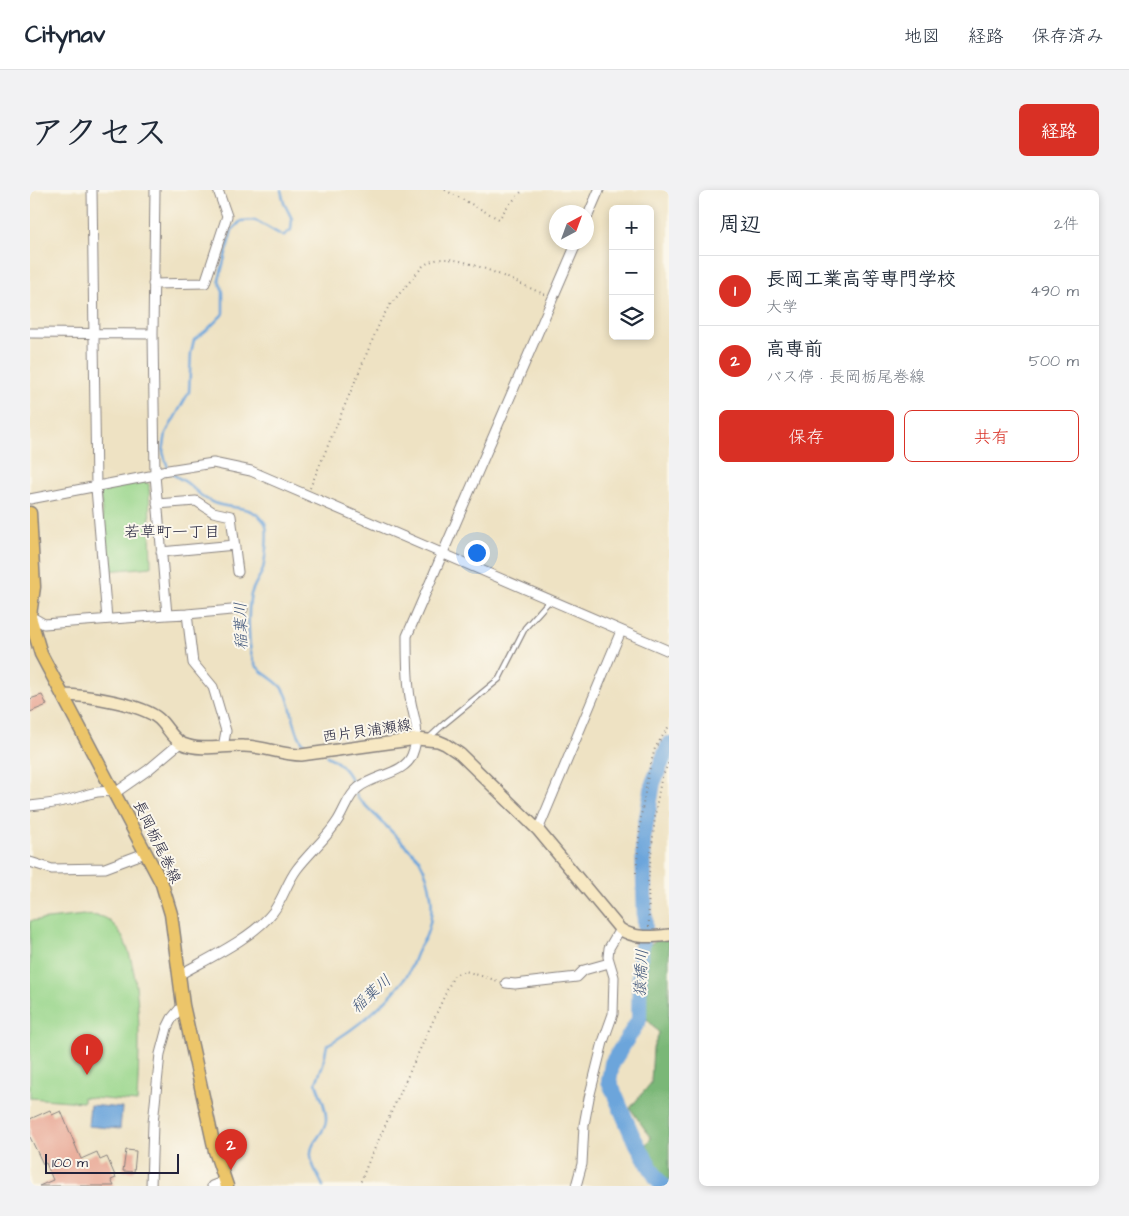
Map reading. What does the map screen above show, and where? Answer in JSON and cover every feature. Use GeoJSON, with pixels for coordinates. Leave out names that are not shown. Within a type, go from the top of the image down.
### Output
{"type":"FeatureCollection","features":[{"type":"Feature","properties":{"kind":"main road"},"geometry":{"type":"LineString","coordinates":[[30,513],[34,587],[30,616]]}},
{"type":"Feature","properties":{"kind":"main road","name":"長岡栃尾巻線"},"geometry":{"type":"LineString","coordinates":[[30,616],[41,654],[162,884],[171,914],[183,1005],[216,1151],[226,1184]]}},
{"type":"Feature","properties":{"kind":"main road"},"geometry":{"type":"LineString","coordinates":[[63,695],[78,695],[140,708],[160,719],[180,743]]}},
{"type":"Feature","properties":{"kind":"main road","name":"西片貝浦瀬線"},"geometry":{"type":"LineString","coordinates":[[180,743],[198,747],[246,746],[291,755],[423,739],[445,744],[460,754],[538,830],[620,929]]}},
{"type":"Feature","properties":{"kind":"main road"},"geometry":{"type":"LineString","coordinates":[[620,929],[630,935],[649,937],[669,936]]}},
{"type":"Feature","properties":{"kind":"street"},"geometry":{"type":"LineString","coordinates":[[92,190],[96,488],[107,619]]}},
{"type":"Feature","properties":{"kind":"street"},"geometry":{"type":"LineString","coordinates":[[154,190],[153,334],[158,473],[157,504],[167,615]]}},
{"type":"Feature","properties":{"kind":"street"},"geometry":{"type":"LineString","coordinates":[[153,284],[205,283],[227,216],[218,190]]}},
{"type":"Feature","properties":{"kind":"street"},"geometry":{"type":"LineString","coordinates":[[592,205],[599,190]]}},
{"type":"Feature","properties":{"kind":"street"},"geometry":{"type":"LineString","coordinates":[[179,975],[235,943],[264,922],[281,900],[296,870],[327,836],[358,788],[406,764],[423,739],[409,691],[406,636],[574,250]]}},
{"type":"Feature","properties":{"kind":"street"},"geometry":{"type":"LineString","coordinates":[[30,333],[153,334]]}},
{"type":"Feature","properties":{"kind":"street"},"geometry":{"type":"LineString","coordinates":[[30,499],[96,488],[174,469],[213,463],[251,471],[669,651]]}},
{"type":"Feature","properties":{"kind":"street"},"geometry":{"type":"LineString","coordinates":[[157,504],[196,501],[212,512],[231,516],[238,572]]}},
{"type":"Feature","properties":{"kind":"street"},"geometry":{"type":"LineString","coordinates":[[161,552],[234,545]]}},
{"type":"Feature","properties":{"kind":"street"},"geometry":{"type":"LineString","coordinates":[[30,616],[44,624],[243,609]]}},
{"type":"Feature","properties":{"kind":"street"},"geometry":{"type":"LineString","coordinates":[[187,614],[193,663],[214,688],[226,731],[223,746]]}},
{"type":"Feature","properties":{"kind":"street"},"geometry":{"type":"LineString","coordinates":[[538,830],[621,631]]}},
{"type":"Feature","properties":{"kind":"street"},"geometry":{"type":"LineString","coordinates":[[30,806],[69,800],[87,794],[108,791],[115,793],[148,770],[180,743]]}},
{"type":"Feature","properties":{"kind":"street"},"geometry":{"type":"LineString","coordinates":[[30,862],[52,869],[105,868],[145,853]]}},
{"type":"Feature","properties":{"kind":"street"},"geometry":{"type":"LineString","coordinates":[[576,1186],[582,1164],[584,1125],[589,1098],[603,1042],[613,1014],[614,977],[609,963],[609,948],[620,929]]}},
{"type":"Feature","properties":{"kind":"street"},"geometry":{"type":"LineString","coordinates":[[506,983],[515,984],[577,977],[584,970],[609,963]]}},
{"type":"Feature","properties":{"kind":"street"},"geometry":{"type":"LineString","coordinates":[[151,1186],[153,1123],[160,1054],[167,1028],[172,1018],[183,1005]]}},
{"type":"Feature","properties":{"kind":"street"},"geometry":{"type":"LineString","coordinates":[[212,1186],[226,1184]]}},
{"type":"Feature","properties":{"kind":"lane"},"geometry":{"type":"LineString","coordinates":[[423,739],[499,679],[525,628],[550,600]]}},
{"type":"Feature","properties":{"kind":"path"},"geometry":{"type":"LineString","coordinates":[[445,190],[499,219],[523,190]]}},
{"type":"Feature","properties":{"kind":"path"},"geometry":{"type":"LineString","coordinates":[[307,495],[380,322],[389,306],[423,266],[430,261],[438,259],[464,262],[554,299]]}},
{"type":"Feature","properties":{"kind":"path"},"geometry":{"type":"LineString","coordinates":[[636,873],[641,816],[648,775],[655,748],[669,726]]}},
{"type":"Feature","properties":{"kind":"path"},"geometry":{"type":"LineString","coordinates":[[649,937],[648,882],[650,863],[661,780],[669,762]]}},
{"type":"Feature","properties":{"kind":"path"},"geometry":{"type":"LineString","coordinates":[[360,1186],[368,1163],[454,975],[465,971],[506,983]]}},
{"type":"Feature","properties":{"kind":"green space"},"geometry":{"type":"Polygon","coordinates":[[[144,481],[149,484],[151,567],[107,571],[100,491],[144,481]]]}},
{"type":"Feature","properties":{"kind":"green space"},"geometry":{"type":"Polygon","coordinates":[[[84,915],[99,916],[107,919],[120,933],[129,953],[135,977],[138,1004],[139,1058],[137,1102],[83,1097],[83,1102],[30,1098],[30,921],[84,915]]]}},
{"type":"Feature","properties":{"kind":"green space"},"geometry":{"type":"Polygon","coordinates":[[[669,939],[669,1186],[656,1186],[638,1156],[651,1138],[630,1108],[651,1083],[653,1048],[659,1033],[643,1014],[646,947],[655,941],[669,939]]]}},
{"type":"Feature","properties":{"kind":"water"},"geometry":{"type":"Polygon","coordinates":[[[90,1105],[122,1108],[120,1129],[88,1126],[90,1105]]]}},
{"type":"Feature","properties":{"kind":"building"},"geometry":{"type":"Polygon","coordinates":[[[42,695],[47,705],[30,712],[30,699],[42,695]]]}},
{"type":"Feature","properties":{"kind":"building"},"geometry":{"type":"Polygon","coordinates":[[[50,1110],[52,1115],[61,1111],[81,1159],[97,1152],[100,1160],[107,1157],[116,1178],[111,1180],[114,1186],[39,1186],[53,1180],[46,1163],[43,1164],[30,1137],[30,1119],[50,1110]]]}},
{"type":"Feature","properties":{"kind":"building"},"geometry":{"type":"Polygon","coordinates":[[[126,1150],[136,1151],[134,1172],[123,1171],[126,1150]]]}},
{"type":"Feature","properties":{"kind":"waterway","name":"稲葉川"},"geometry":{"type":"LineString","coordinates":[[168,468],[163,452],[166,433],[189,392],[191,353],[194,340],[223,314],[223,292],[219,280],[232,230],[241,221],[255,220],[283,236],[291,230],[292,219],[284,203],[281,190]]}},
{"type":"Feature","properties":{"kind":"waterway","name":"稲葉川"},"geometry":{"type":"LineString","coordinates":[[171,472],[210,501],[248,510],[260,517],[265,523],[267,539],[263,568],[250,599],[249,630],[251,654],[259,669],[282,687],[288,699],[297,732],[305,745],[311,749]]}},
{"type":"Feature","properties":{"kind":"waterway","name":"猿橋川"},"geometry":{"type":"LineString","coordinates":[[663,1186],[632,1135],[609,1081],[612,1063],[639,1020],[640,957],[645,928],[643,840],[653,783],[669,744]]}},
{"type":"Feature","properties":{"kind":"waterway","name":"稲葉川"},"geometry":{"type":"LineString","coordinates":[[327,756],[345,769],[355,789]]}},
{"type":"Feature","properties":{"kind":"waterway","name":"稲葉川"},"geometry":{"type":"LineString","coordinates":[[323,1186],[312,1161],[311,1150],[323,1131],[326,1121],[324,1106],[316,1083],[327,1045],[371,1014],[401,984],[408,974],[426,936],[432,907],[430,887],[419,859],[356,794]]}},
{"type":"Feature","properties":{"kind":"place","name":"長岡工業高等専門学校"},"geometry":{"type":"Point","coordinates":[87,1075]}},
{"type":"Feature","properties":{"kind":"place","name":"高専前"},"geometry":{"type":"Point","coordinates":[231,1170]}},
{"type":"Feature","properties":{"kind":"district","name":"若草町一丁目"},"geometry":{"type":"Point","coordinates":[172,532]}}]}
